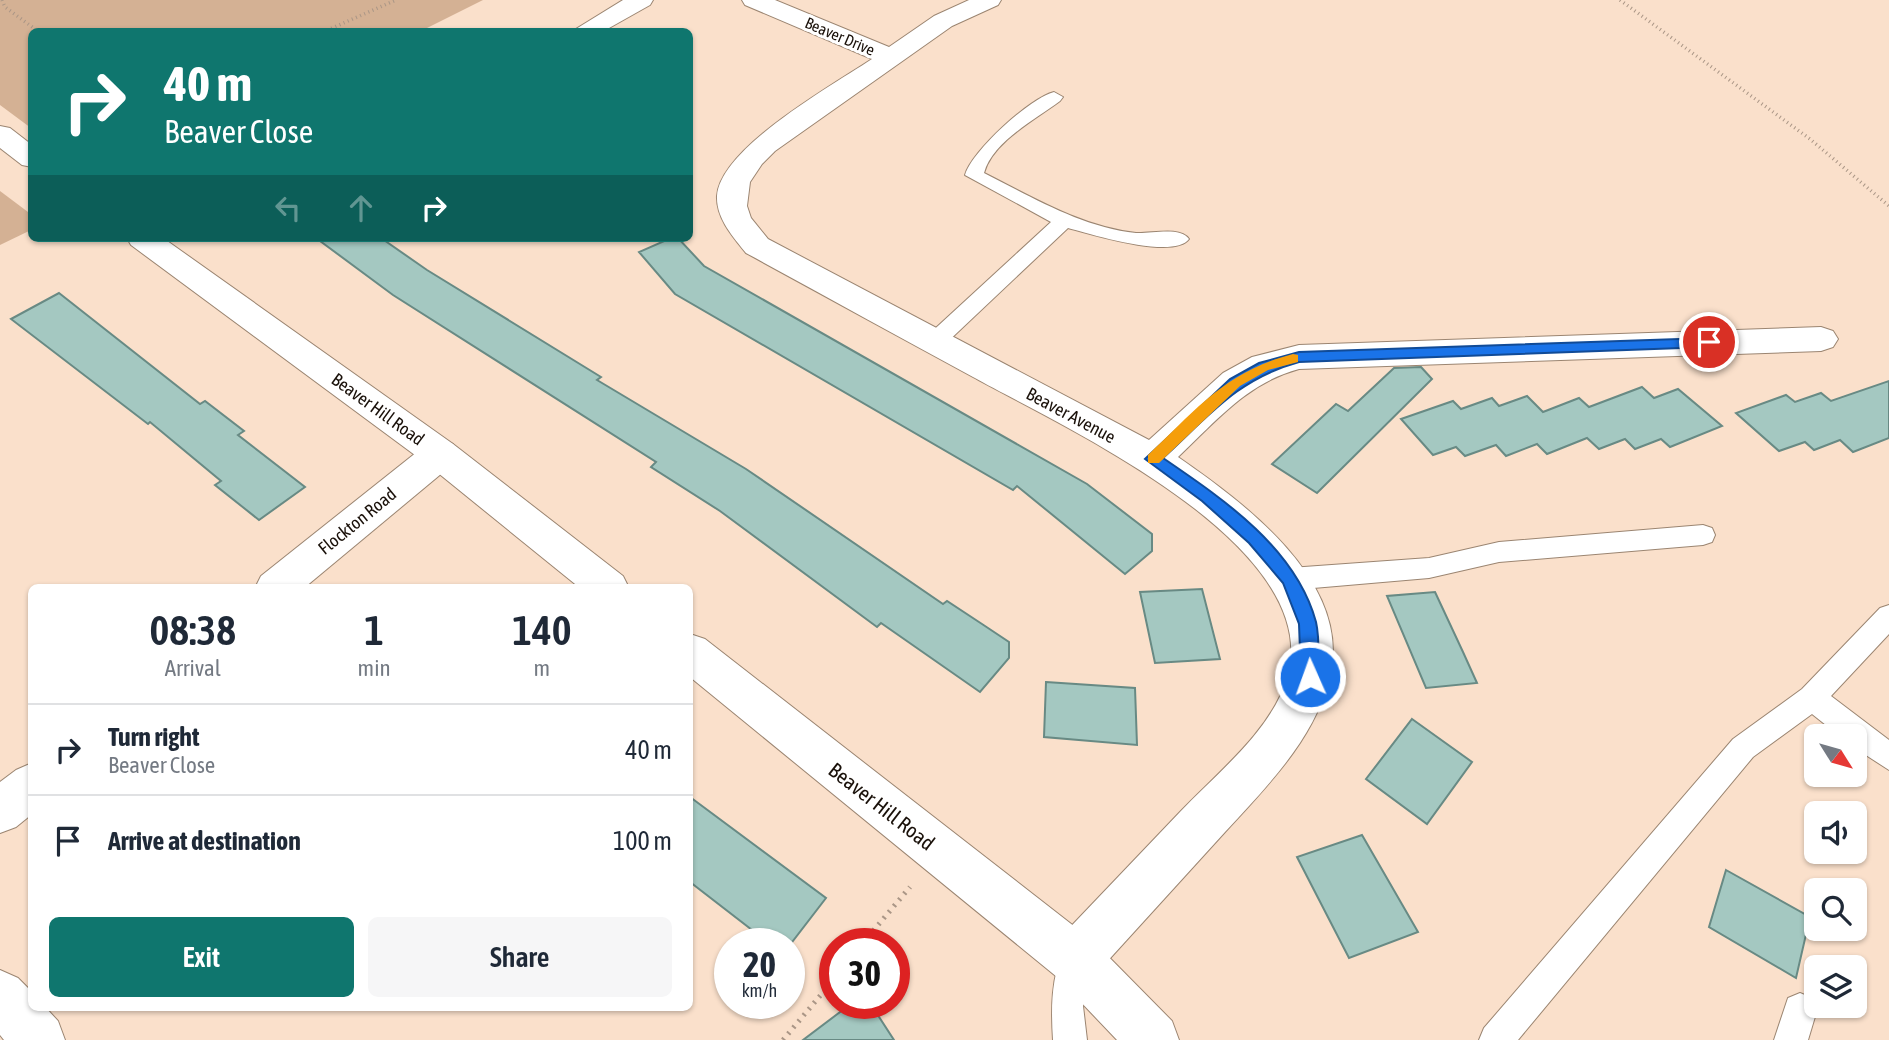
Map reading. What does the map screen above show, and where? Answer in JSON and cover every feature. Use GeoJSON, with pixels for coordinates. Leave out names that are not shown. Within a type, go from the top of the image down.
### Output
{"type":"FeatureCollection","features":[{"type":"Feature","properties":{"kind":"street"},"geometry":{"type":"LineString","coordinates":[[590,28],[641,0]]}},
{"type":"Feature","properties":{"kind":"street","name":"Beaver Drive"},"geometry":{"type":"LineString","coordinates":[[754,0],[888,56]]}},
{"type":"Feature","properties":{"kind":"street","name":"Beaver Avenue"},"geometry":{"type":"LineString","coordinates":[[989,0],[943,21],[888,56],[765,145],[744,164],[733,184],[730,206],[739,228],[757,246],[1153,459],[1207,497],[1255,539],[1290,579],[1308,624],[1310,677],[1289,724],[1251,770],[1075,959]]}},
{"type":"Feature","properties":{"kind":"street"},"geometry":{"type":"LineString","coordinates":[[0,134],[28,156]]}},
{"type":"Feature","properties":{"kind":"street","name":"Beaver Hill Road"},"geometry":{"type":"LineString","coordinates":[[148,242],[440,454],[603,584]]}},
{"type":"Feature","properties":{"kind":"street"},"geometry":{"type":"LineString","coordinates":[[1153,459],[1235,382],[1264,366],[1299,357],[1821,339]]}},
{"type":"Feature","properties":{"kind":"street","name":"Flockton Road"},"geometry":{"type":"LineString","coordinates":[[280,584],[440,454]]}},
{"type":"Feature","properties":{"kind":"street","name":"Beaver Hill Road"},"geometry":{"type":"LineString","coordinates":[[693,654],[1075,959],[1153,1040]]}},
{"type":"Feature","properties":{"kind":"street"},"geometry":{"type":"LineString","coordinates":[[0,811],[28,788]]}},
{"type":"Feature","properties":{"kind":"street"},"geometry":{"type":"LineString","coordinates":[[0,996],[40,1040]]}},
{"type":"Feature","properties":{"kind":"lane"},"geometry":{"type":"LineString","coordinates":[[1054,97],[985,152],[974,166],[974,175],[1064,221],[1136,239],[1179,239]]}},
{"type":"Feature","properties":{"kind":"lane"},"geometry":{"type":"LineString","coordinates":[[934,342],[1064,221]]}},
{"type":"Feature","properties":{"kind":"lane"},"geometry":{"type":"LineString","coordinates":[[1290,579],[1429,568],[1499,552],[1703,535]]}},
{"type":"Feature","properties":{"kind":"lane"},"geometry":{"type":"LineString","coordinates":[[1496,1040],[1743,748],[1812,698],[1889,615]]}},
{"type":"Feature","properties":{"kind":"lane"},"geometry":{"type":"LineString","coordinates":[[1812,698],[1889,757]]}},
{"type":"Feature","properties":{"kind":"lane"},"geometry":{"type":"LineString","coordinates":[[1070,1040],[1067,1006],[1075,959]]}},
{"type":"Feature","properties":{"kind":"path"},"geometry":{"type":"LineString","coordinates":[[2,0],[5,6],[33,28]]}},
{"type":"Feature","properties":{"kind":"path"},"geometry":{"type":"LineString","coordinates":[[332,28],[396,0]]}},
{"type":"Feature","properties":{"kind":"path"},"geometry":{"type":"LineString","coordinates":[[1620,0],[1810,139],[1889,206]]}},
{"type":"Feature","properties":{"kind":"path"},"geometry":{"type":"LineString","coordinates":[[876,928],[940,851]]}},
{"type":"Feature","properties":{"kind":"path"},"geometry":{"type":"LineString","coordinates":[[783,1040],[819,997]]}},
{"type":"Feature","properties":{"kind":"shaded area"},"geometry":{"type":"Polygon","coordinates":[[[0,0],[483,0],[427,28],[28,28],[28,126],[0,105],[0,0]]]}},
{"type":"Feature","properties":{"kind":"shaded area"},"geometry":{"type":"Polygon","coordinates":[[[0,191],[28,212],[28,231],[0,245],[0,191]]]}},
{"type":"Feature","properties":{"kind":"building"},"geometry":{"type":"Polygon","coordinates":[[[321,242],[387,242],[427,270],[601,377],[597,380],[746,469],[943,604],[947,601],[1009,642],[1009,658],[980,692],[881,623],[877,627],[720,511],[651,467],[656,462],[393,295],[321,242]]]}},
{"type":"Feature","properties":{"kind":"building"},"geometry":{"type":"Polygon","coordinates":[[[662,242],[682,242],[704,266],[1087,484],[1152,534],[1152,551],[1125,574],[1017,486],[1013,490],[675,294],[639,252],[662,242]]]}},
{"type":"Feature","properties":{"kind":"building"},"geometry":{"type":"Polygon","coordinates":[[[59,293],[200,404],[205,401],[244,431],[238,435],[305,487],[259,520],[215,485],[221,481],[150,422],[148,424],[11,319],[59,293]]]}},
{"type":"Feature","properties":{"kind":"building"},"geometry":{"type":"Polygon","coordinates":[[[1421,367],[1432,379],[1317,493],[1272,464],[1336,404],[1348,411],[1394,368],[1421,367]]]}},
{"type":"Feature","properties":{"kind":"building"},"geometry":{"type":"Polygon","coordinates":[[[1889,381],[1889,438],[1853,452],[1840,440],[1814,450],[1805,442],[1779,451],[1736,413],[1786,395],[1795,402],[1821,393],[1831,401],[1889,381]]]}},
{"type":"Feature","properties":{"kind":"building"},"geometry":{"type":"Polygon","coordinates":[[[1642,387],[1654,398],[1678,389],[1722,426],[1670,447],[1661,439],[1635,449],[1625,439],[1599,449],[1587,438],[1547,454],[1537,444],[1506,456],[1496,445],[1465,456],[1456,447],[1433,455],[1401,419],[1453,401],[1461,409],[1492,398],[1499,406],[1527,396],[1543,412],[1579,398],[1589,407],[1642,387]]]}},
{"type":"Feature","properties":{"kind":"building"},"geometry":{"type":"Polygon","coordinates":[[[1202,589],[1220,659],[1155,663],[1140,592],[1202,589]]]}},
{"type":"Feature","properties":{"kind":"building"},"geometry":{"type":"Polygon","coordinates":[[[1435,592],[1477,683],[1426,688],[1387,596],[1435,592]]]}},
{"type":"Feature","properties":{"kind":"building"},"geometry":{"type":"Polygon","coordinates":[[[1046,682],[1135,688],[1137,745],[1044,737],[1046,682]]]}},
{"type":"Feature","properties":{"kind":"building"},"geometry":{"type":"Polygon","coordinates":[[[1412,719],[1472,762],[1427,824],[1366,779],[1412,719]]]}},
{"type":"Feature","properties":{"kind":"building"},"geometry":{"type":"Polygon","coordinates":[[[693,799],[826,898],[803,928],[750,928],[693,884],[693,799]]]}},
{"type":"Feature","properties":{"kind":"building"},"geometry":{"type":"Polygon","coordinates":[[[1362,835],[1418,932],[1349,958],[1297,857],[1362,835]]]}},
{"type":"Feature","properties":{"kind":"building"},"geometry":{"type":"Polygon","coordinates":[[[1726,870],[1804,914],[1804,941],[1796,978],[1709,927],[1726,870]]]}},
{"type":"Feature","properties":{"kind":"building"},"geometry":{"type":"Polygon","coordinates":[[[831,1019],[880,1019],[894,1040],[803,1040],[831,1019]]]}},
{"type":"Feature","properties":{"kind":"slow traffic"},"geometry":{"type":"LineString","coordinates":[[1153,459],[1235,382],[1264,366],[1293,359]]}},
{"type":"Feature","properties":{"kind":"route"},"geometry":{"type":"LineString","coordinates":[[1310,677],[1308,624],[1290,579],[1255,539],[1207,497],[1153,459],[1235,382],[1264,366],[1299,357],[1346,353],[1709,342]]}}]}
